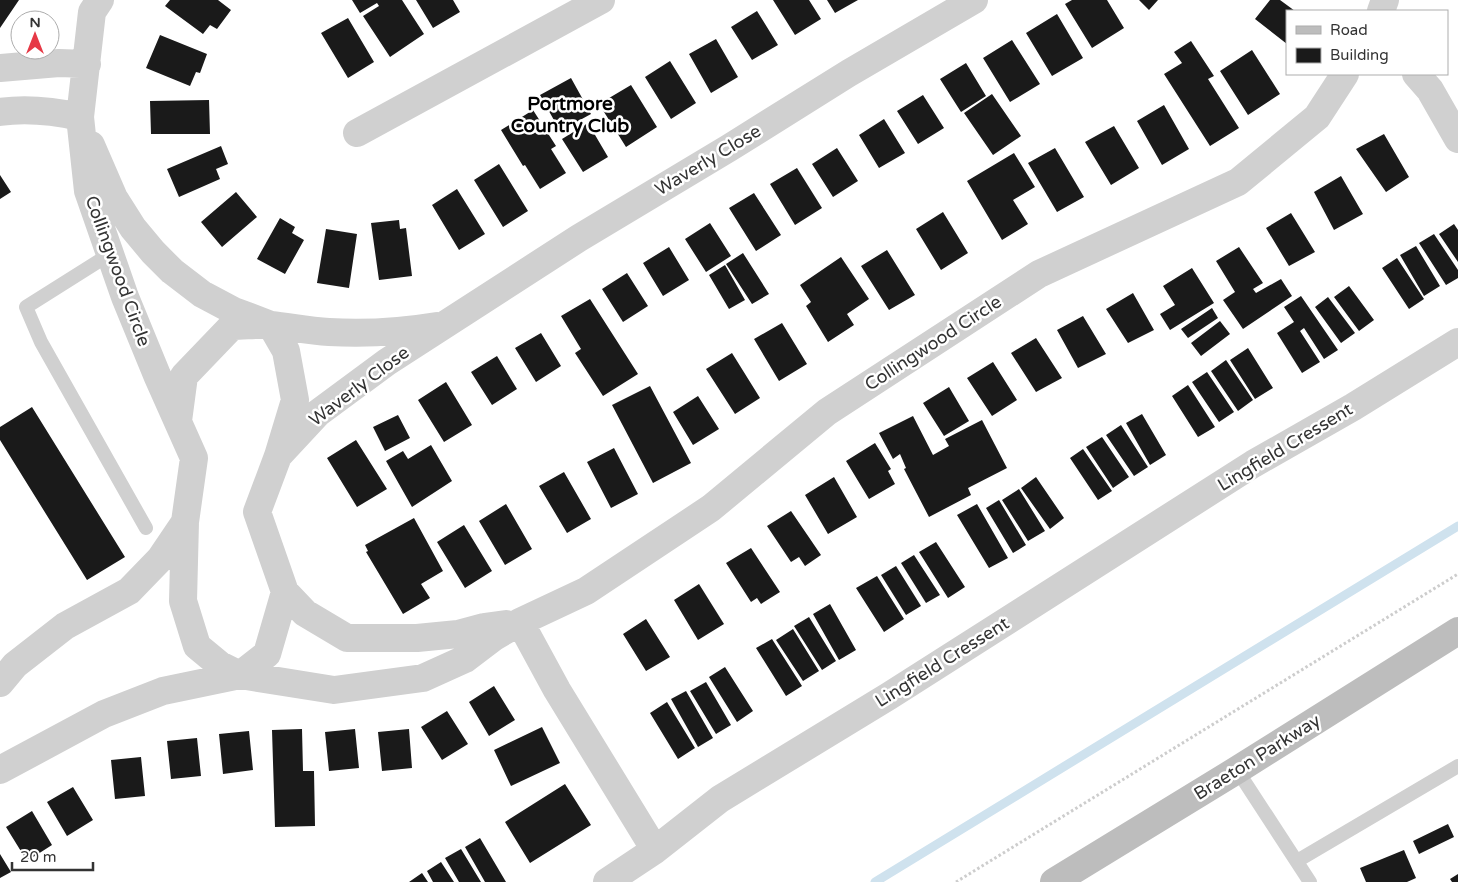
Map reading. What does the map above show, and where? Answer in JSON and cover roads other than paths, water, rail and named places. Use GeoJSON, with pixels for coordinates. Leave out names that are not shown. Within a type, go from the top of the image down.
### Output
{"type":"FeatureCollection","features":[{"type":"Feature","properties":{"kind":"street","name":"Collingwood Circle"},"geometry":{"type":"LineString","coordinates":[[0,683],[15,665],[65,626],[129,591],[160,559],[185,522],[194,458],[125,296],[88,191],[80,116],[92,12],[100,0]]}},
{"type":"Feature","properties":{"kind":"street"},"geometry":{"type":"LineString","coordinates":[[357,133],[601,0]]}},
{"type":"Feature","properties":{"kind":"street","name":"Waverly Close"},"geometry":{"type":"LineString","coordinates":[[278,456],[318,413],[387,362],[579,238],[849,73],[974,0]]}},
{"type":"Feature","properties":{"kind":"street"},"geometry":{"type":"LineString","coordinates":[[0,68],[87,64]]}},
{"type":"Feature","properties":{"kind":"street","name":"Collingwood Circle"},"geometry":{"type":"LineString","coordinates":[[0,770],[104,714],[164,691],[240,675],[334,690],[423,678],[464,659],[494,637],[520,622],[586,591],[711,508],[827,412],[1040,274],[1238,182],[1317,118],[1344,75]]}},
{"type":"Feature","properties":{"kind":"street"},"geometry":{"type":"LineString","coordinates":[[1417,75],[1430,90],[1458,139]]}},
{"type":"Feature","properties":{"kind":"street"},"geometry":{"type":"LineString","coordinates":[[0,112],[17,109],[80,116]]}},
{"type":"Feature","properties":{"kind":"street","name":"Collingwood Circle"},"geometry":{"type":"LineString","coordinates":[[80,116],[114,198],[133,228],[153,252],[172,271],[202,294],[234,311],[271,325]]}},
{"type":"Feature","properties":{"kind":"street","name":"Waverly Close"},"geometry":{"type":"LineString","coordinates":[[271,325],[298,330],[374,332],[413,330],[446,324]]}},
{"type":"Feature","properties":{"kind":"street"},"geometry":{"type":"LineString","coordinates":[[178,421],[184,376],[204,354],[232,326],[271,325],[286,350],[295,400],[278,456],[257,512],[285,592],[267,654],[240,675],[220,665],[197,646],[183,601],[185,522]]}},
{"type":"Feature","properties":{"kind":"street","name":"Lingfield Cressent"},"geometry":{"type":"LineString","coordinates":[[607,882],[655,850],[720,799],[889,696],[1254,464],[1353,407],[1458,342]]}},
{"type":"Feature","properties":{"kind":"street","name":"Collingwood Circle"},"geometry":{"type":"LineString","coordinates":[[285,592],[305,613],[347,638],[441,636],[520,622]]}},
{"type":"Feature","properties":{"kind":"street"},"geometry":{"type":"LineString","coordinates":[[520,622],[557,690],[655,850]]}},
{"type":"Feature","properties":{"kind":"street","name":"Braeton Parkway"},"geometry":{"type":"LineString","coordinates":[[1054,882],[1458,631]]}},
{"type":"Feature","properties":{"kind":"lane"},"geometry":{"type":"LineString","coordinates":[[110,254],[26,307],[41,342],[146,528]]}},
{"type":"Feature","properties":{"kind":"lane"},"geometry":{"type":"LineString","coordinates":[[1297,861],[1458,766]]}},
{"type":"Feature","properties":{"kind":"lane"},"geometry":{"type":"LineString","coordinates":[[1237,770],[1310,882]]}},
{"type":"Feature","properties":{"kind":"waterway"},"geometry":{"type":"LineString","coordinates":[[875,882],[1458,526]]}},
{"type":"Feature","properties":{"kind":"district","name":"Portmore Country Club"},"geometry":{"type":"Point","coordinates":[570,115]}}]}
